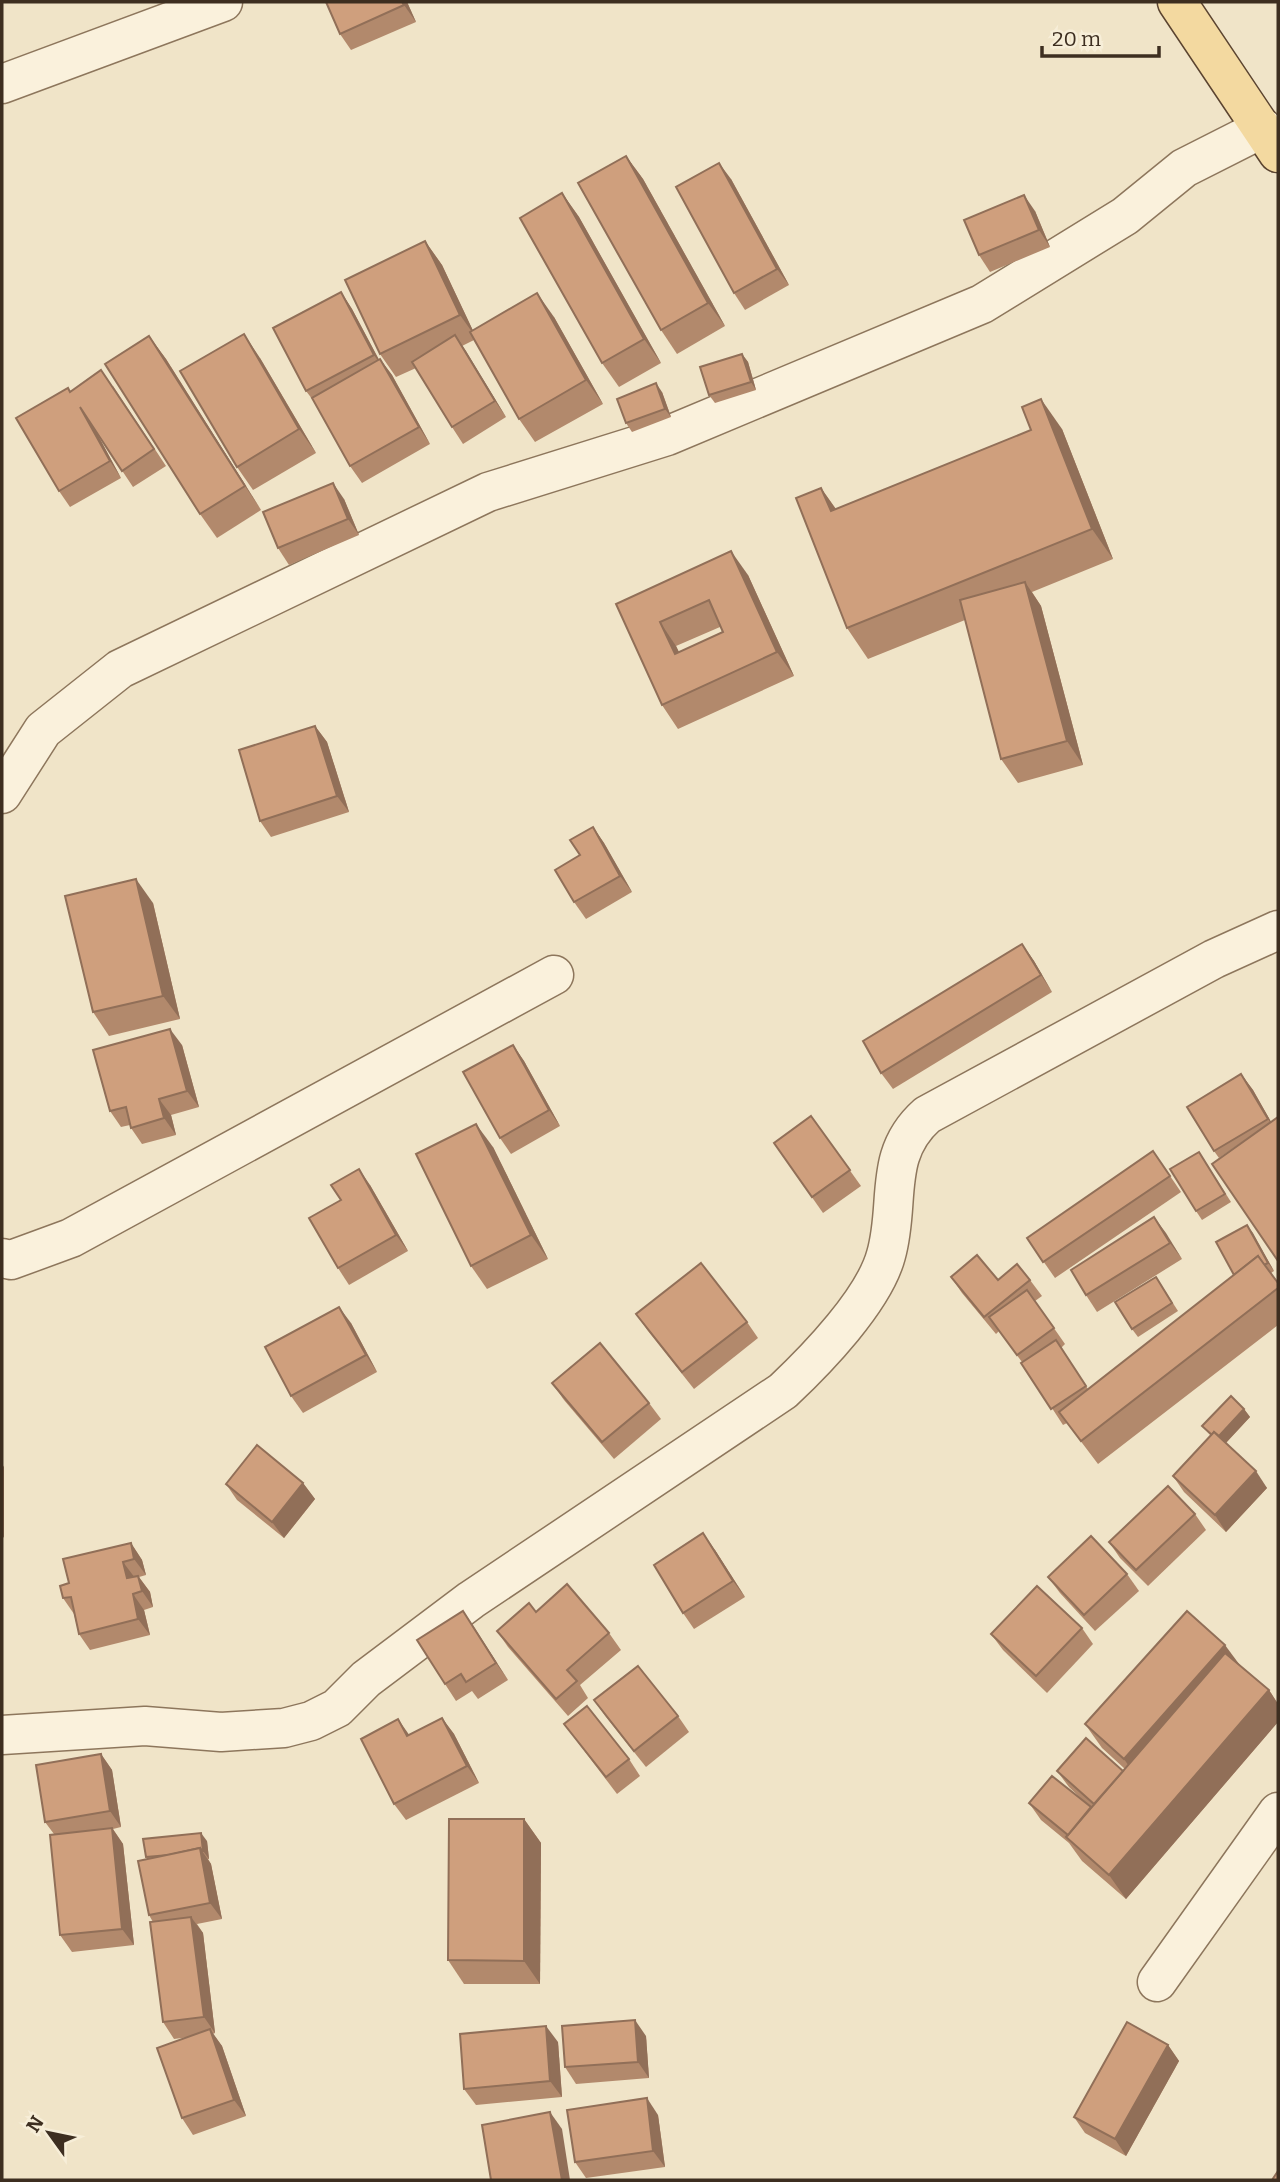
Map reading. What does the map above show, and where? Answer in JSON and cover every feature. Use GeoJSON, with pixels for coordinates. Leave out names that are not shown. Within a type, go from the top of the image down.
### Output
{"type":"FeatureCollection","features":[{"type":"Feature","properties":{"kind":"main road"},"geometry":{"type":"LineString","coordinates":[[1177,2],[1270,140]]}},
{"type":"Feature","properties":{"kind":"street"},"geometry":{"type":"LineString","coordinates":[[2,84],[223,2]]}},
{"type":"Feature","properties":{"kind":"street"},"geometry":{"type":"LineString","coordinates":[[2,794],[43,730],[120,669],[488,492],[667,436],[982,304],[1125,216],[1184,168],[1270,140]]}},
{"type":"Feature","properties":{"kind":"street"},"geometry":{"type":"LineString","coordinates":[[2,1735],[145,1726],[221,1732],[284,1728],[311,1721],[337,1708],[366,1679],[471,1600],[783,1391],[813,1363],[861,1301],[886,1255],[899,1152],[910,1131],[927,1115],[1214,959],[1278,930]]}},
{"type":"Feature","properties":{"kind":"street"},"geometry":{"type":"LineString","coordinates":[[2,1258],[11,1260],[71,1238],[554,975]]}},
{"type":"Feature","properties":{"kind":"street"},"geometry":{"type":"LineString","coordinates":[[1157,1982],[1278,1812]]}},
{"type":"Feature","properties":{"kind":"building"},"geometry":{"type":"Polygon","coordinates":[[[326,2],[402,2],[404,5],[340,34],[326,2]]]}},
{"type":"Feature","properties":{"kind":"building"},"geometry":{"type":"Polygon","coordinates":[[[626,156],[708,303],[661,330],[578,183],[626,156]]]}},
{"type":"Feature","properties":{"kind":"building"},"geometry":{"type":"Polygon","coordinates":[[[719,163],[777,269],[734,293],[676,187],[719,163]]]}},
{"type":"Feature","properties":{"kind":"building"},"geometry":{"type":"Polygon","coordinates":[[[562,193],[644,339],[602,363],[520,218],[562,193]]]}},
{"type":"Feature","properties":{"kind":"building"},"geometry":{"type":"Polygon","coordinates":[[[1024,195],[1039,230],[979,255],[964,220],[1024,195]]]}},
{"type":"Feature","properties":{"kind":"building"},"geometry":{"type":"Polygon","coordinates":[[[425,241],[460,315],[380,354],[345,280],[425,241]]]}},
{"type":"Feature","properties":{"kind":"building"},"geometry":{"type":"Polygon","coordinates":[[[341,292],[374,355],[306,391],[273,328],[341,292]]]}},
{"type":"Feature","properties":{"kind":"building"},"geometry":{"type":"Polygon","coordinates":[[[537,293],[586,380],[519,419],[470,332],[537,293]]]}},
{"type":"Feature","properties":{"kind":"building"},"geometry":{"type":"Polygon","coordinates":[[[244,334],[299,429],[237,467],[180,371],[244,334]]]}},
{"type":"Feature","properties":{"kind":"building"},"geometry":{"type":"Polygon","coordinates":[[[455,335],[495,401],[452,427],[412,362],[455,335]]]}},
{"type":"Feature","properties":{"kind":"building"},"geometry":{"type":"Polygon","coordinates":[[[149,336],[245,486],[200,514],[105,364],[149,336]]]}},
{"type":"Feature","properties":{"kind":"building"},"geometry":{"type":"Polygon","coordinates":[[[742,354],[751,382],[709,395],[700,367],[742,354]]]}},
{"type":"Feature","properties":{"kind":"building"},"geometry":{"type":"Polygon","coordinates":[[[380,359],[419,427],[350,466],[312,398],[380,359]]]}},
{"type":"Feature","properties":{"kind":"building"},"geometry":{"type":"Polygon","coordinates":[[[101,370],[154,449],[122,471],[80,407],[110,461],[59,491],[16,418],[68,388],[70,392],[101,370]]]}},
{"type":"Feature","properties":{"kind":"building"},"geometry":{"type":"Polygon","coordinates":[[[656,383],[665,409],[626,423],[617,399],[656,383]]]}},
{"type":"Feature","properties":{"kind":"building"},"geometry":{"type":"Polygon","coordinates":[[[1041,399],[1092,529],[847,628],[796,498],[821,488],[831,511],[1031,430],[1022,407],[1041,399]]]}},
{"type":"Feature","properties":{"kind":"building"},"geometry":{"type":"Polygon","coordinates":[[[333,483],[348,519],[278,548],[263,512],[333,483]]]}},
{"type":"Feature","properties":{"kind":"building"},"geometry":{"type":"Polygon","coordinates":[[[731,551],[777,652],[662,705],[616,604],[731,551]],[[709,600],[660,622],[675,654],[723,632],[709,600]]]}},
{"type":"Feature","properties":{"kind":"building"},"geometry":{"type":"Polygon","coordinates":[[[1025,582],[1067,741],[1001,759],[960,600],[1025,582]]]}},
{"type":"Feature","properties":{"kind":"building"},"geometry":{"type":"Polygon","coordinates":[[[315,726],[337,796],[260,821],[239,750],[315,726]]]}},
{"type":"Feature","properties":{"kind":"building"},"geometry":{"type":"Polygon","coordinates":[[[593,827],[620,876],[574,902],[555,870],[580,855],[570,840],[593,827]]]}},
{"type":"Feature","properties":{"kind":"building"},"geometry":{"type":"Polygon","coordinates":[[[136,879],[163,996],[93,1012],[65,896],[136,879]]]}},
{"type":"Feature","properties":{"kind":"building"},"geometry":{"type":"Polygon","coordinates":[[[1022,944],[1041,975],[881,1073],[863,1041],[1022,944]]]}},
{"type":"Feature","properties":{"kind":"building"},"geometry":{"type":"Polygon","coordinates":[[[170,1029],[187,1091],[159,1099],[164,1118],[131,1128],[126,1107],[110,1111],[93,1050],[170,1029]]]}},
{"type":"Feature","properties":{"kind":"building"},"geometry":{"type":"Polygon","coordinates":[[[513,1045],[549,1110],[500,1138],[463,1072],[513,1045]]]}},
{"type":"Feature","properties":{"kind":"building"},"geometry":{"type":"Polygon","coordinates":[[[1241,1074],[1268,1119],[1214,1151],[1187,1107],[1241,1074]]]}},
{"type":"Feature","properties":{"kind":"building"},"geometry":{"type":"Polygon","coordinates":[[[811,1116],[850,1170],[812,1197],[774,1143],[811,1116]]]}},
{"type":"Feature","properties":{"kind":"building"},"geometry":{"type":"Polygon","coordinates":[[[1278,1117],[1278,1261],[1212,1164],[1278,1117]]]}},
{"type":"Feature","properties":{"kind":"building"},"geometry":{"type":"Polygon","coordinates":[[[476,1124],[531,1235],[471,1266],[416,1154],[476,1124]]]}},
{"type":"Feature","properties":{"kind":"building"},"geometry":{"type":"Polygon","coordinates":[[[1153,1151],[1170,1176],[1043,1262],[1027,1238],[1153,1151]]]}},
{"type":"Feature","properties":{"kind":"building"},"geometry":{"type":"Polygon","coordinates":[[[1199,1152],[1225,1194],[1196,1211],[1170,1169],[1199,1152]]]}},
{"type":"Feature","properties":{"kind":"building"},"geometry":{"type":"Polygon","coordinates":[[[359,1169],[396,1235],[338,1268],[309,1218],[341,1200],[331,1185],[359,1169]]]}},
{"type":"Feature","properties":{"kind":"building"},"geometry":{"type":"Polygon","coordinates":[[[1154,1217],[1170,1243],[1086,1295],[1071,1270],[1154,1217]]]}},
{"type":"Feature","properties":{"kind":"building"},"geometry":{"type":"Polygon","coordinates":[[[1247,1225],[1268,1263],[1264,1265],[1258,1256],[1234,1275],[1216,1242],[1247,1225]]]}},
{"type":"Feature","properties":{"kind":"building"},"geometry":{"type":"Polygon","coordinates":[[[977,1255],[998,1280],[1017,1264],[1030,1280],[984,1317],[951,1277],[977,1255]]]}},
{"type":"Feature","properties":{"kind":"building"},"geometry":{"type":"Polygon","coordinates":[[[1258,1256],[1278,1283],[1278,1288],[1081,1441],[1059,1412],[1258,1256]]]}},
{"type":"Feature","properties":{"kind":"building"},"geometry":{"type":"Polygon","coordinates":[[[701,1263],[747,1322],[682,1372],[636,1314],[701,1263]]]}},
{"type":"Feature","properties":{"kind":"building"},"geometry":{"type":"Polygon","coordinates":[[[1156,1277],[1172,1303],[1132,1329],[1115,1302],[1156,1277]]]}},
{"type":"Feature","properties":{"kind":"building"},"geometry":{"type":"Polygon","coordinates":[[[1027,1290],[1054,1328],[1017,1355],[989,1317],[1027,1290]]]}},
{"type":"Feature","properties":{"kind":"building"},"geometry":{"type":"Polygon","coordinates":[[[339,1307],[366,1355],[291,1396],[265,1347],[339,1307]]]}},
{"type":"Feature","properties":{"kind":"building"},"geometry":{"type":"Polygon","coordinates":[[[1056,1340],[1086,1386],[1051,1409],[1021,1363],[1056,1340]]]}},
{"type":"Feature","properties":{"kind":"building"},"geometry":{"type":"Polygon","coordinates":[[[600,1343],[649,1403],[602,1442],[552,1383],[600,1343]]]}},
{"type":"Feature","properties":{"kind":"building"},"geometry":{"type":"Polygon","coordinates":[[[1231,1396],[1244,1409],[1219,1436],[1214,1432],[1212,1435],[1202,1426],[1231,1396]]]}},
{"type":"Feature","properties":{"kind":"building"},"geometry":{"type":"Polygon","coordinates":[[[1214,1432],[1256,1471],[1215,1515],[1173,1476],[1214,1432]]]}},
{"type":"Feature","properties":{"kind":"building"},"geometry":{"type":"Polygon","coordinates":[[[257,1445],[303,1483],[272,1522],[226,1484],[257,1445]]]}},
{"type":"Feature","properties":{"kind":"building"},"geometry":{"type":"Polygon","coordinates":[[[1168,1486],[1195,1514],[1136,1570],[1109,1542],[1168,1486]]]}},
{"type":"Feature","properties":{"kind":"building"},"geometry":{"type":"Polygon","coordinates":[[[703,1533],[733,1581],[683,1613],[654,1565],[703,1533]]]}},
{"type":"Feature","properties":{"kind":"building"},"geometry":{"type":"Polygon","coordinates":[[[1091,1536],[1127,1574],[1084,1615],[1048,1577],[1091,1536]]]}},
{"type":"Feature","properties":{"kind":"building"},"geometry":{"type":"Polygon","coordinates":[[[131,1543],[134,1559],[123,1562],[127,1578],[138,1576],[142,1591],[133,1594],[138,1619],[79,1634],[71,1597],[63,1598],[60,1586],[69,1583],[63,1559],[131,1543]]]}},
{"type":"Feature","properties":{"kind":"building"},"geometry":{"type":"Polygon","coordinates":[[[567,1584],[609,1633],[567,1670],[577,1681],[556,1699],[497,1631],[529,1603],[536,1612],[567,1584]]]}},
{"type":"Feature","properties":{"kind":"building"},"geometry":{"type":"Polygon","coordinates":[[[1037,1586],[1082,1628],[1036,1676],[991,1634],[1037,1586]]]}},
{"type":"Feature","properties":{"kind":"building"},"geometry":{"type":"Polygon","coordinates":[[[463,1611],[496,1663],[466,1682],[461,1674],[445,1684],[417,1640],[463,1611]]]}},
{"type":"Feature","properties":{"kind":"building"},"geometry":{"type":"Polygon","coordinates":[[[1187,1611],[1225,1645],[1124,1759],[1085,1724],[1187,1611]]]}},
{"type":"Feature","properties":{"kind":"building"},"geometry":{"type":"Polygon","coordinates":[[[1225,1653],[1269,1690],[1109,1875],[1066,1837],[1225,1653]]]}},
{"type":"Feature","properties":{"kind":"building"},"geometry":{"type":"Polygon","coordinates":[[[638,1666],[678,1716],[634,1751],[594,1700],[638,1666]]]}},
{"type":"Feature","properties":{"kind":"building"},"geometry":{"type":"Polygon","coordinates":[[[587,1706],[629,1759],[606,1777],[564,1724],[587,1706]]]}},
{"type":"Feature","properties":{"kind":"building"},"geometry":{"type":"Polygon","coordinates":[[[442,1718],[467,1766],[394,1804],[361,1739],[398,1719],[407,1736],[442,1718]]]}},
{"type":"Feature","properties":{"kind":"building"},"geometry":{"type":"Polygon","coordinates":[[[1086,1738],[1123,1771],[1094,1804],[1057,1771],[1086,1738]]]}},
{"type":"Feature","properties":{"kind":"building"},"geometry":{"type":"Polygon","coordinates":[[[101,1754],[110,1811],[45,1822],[36,1765],[101,1754]]]}},
{"type":"Feature","properties":{"kind":"building"},"geometry":{"type":"Polygon","coordinates":[[[1052,1776],[1091,1807],[1068,1835],[1029,1803],[1052,1776]]]}},
{"type":"Feature","properties":{"kind":"building"},"geometry":{"type":"Polygon","coordinates":[[[449,1819],[524,1819],[524,1961],[448,1960],[449,1819]]]}},
{"type":"Feature","properties":{"kind":"building"},"geometry":{"type":"Polygon","coordinates":[[[112,1828],[122,1929],[60,1935],[50,1835],[112,1828]]]}},
{"type":"Feature","properties":{"kind":"building"},"geometry":{"type":"Polygon","coordinates":[[[201,1833],[203,1851],[200,1848],[146,1857],[143,1839],[201,1833]]]}},
{"type":"Feature","properties":{"kind":"building"},"geometry":{"type":"Polygon","coordinates":[[[200,1848],[210,1903],[149,1915],[138,1861],[200,1848]]]}},
{"type":"Feature","properties":{"kind":"building"},"geometry":{"type":"Polygon","coordinates":[[[191,1917],[204,2017],[163,2022],[150,1922],[191,1917]]]}},
{"type":"Feature","properties":{"kind":"building"},"geometry":{"type":"Polygon","coordinates":[[[635,2020],[638,2062],[565,2067],[562,2026],[635,2020]]]}},
{"type":"Feature","properties":{"kind":"building"},"geometry":{"type":"Polygon","coordinates":[[[1127,2022],[1168,2045],[1115,2139],[1074,2117],[1127,2022]]]}},
{"type":"Feature","properties":{"kind":"building"},"geometry":{"type":"Polygon","coordinates":[[[546,2026],[550,2081],[464,2089],[460,2034],[546,2026]]]}},
{"type":"Feature","properties":{"kind":"building"},"geometry":{"type":"Polygon","coordinates":[[[210,2029],[234,2100],[182,2118],[157,2048],[210,2029]]]}},
{"type":"Feature","properties":{"kind":"building"},"geometry":{"type":"Polygon","coordinates":[[[647,2098],[653,2151],[575,2162],[567,2110],[647,2098]]]}},
{"type":"Feature","properties":{"kind":"building"},"geometry":{"type":"Polygon","coordinates":[[[550,2112],[562,2180],[491,2180],[482,2125],[550,2112]]]}}]}
